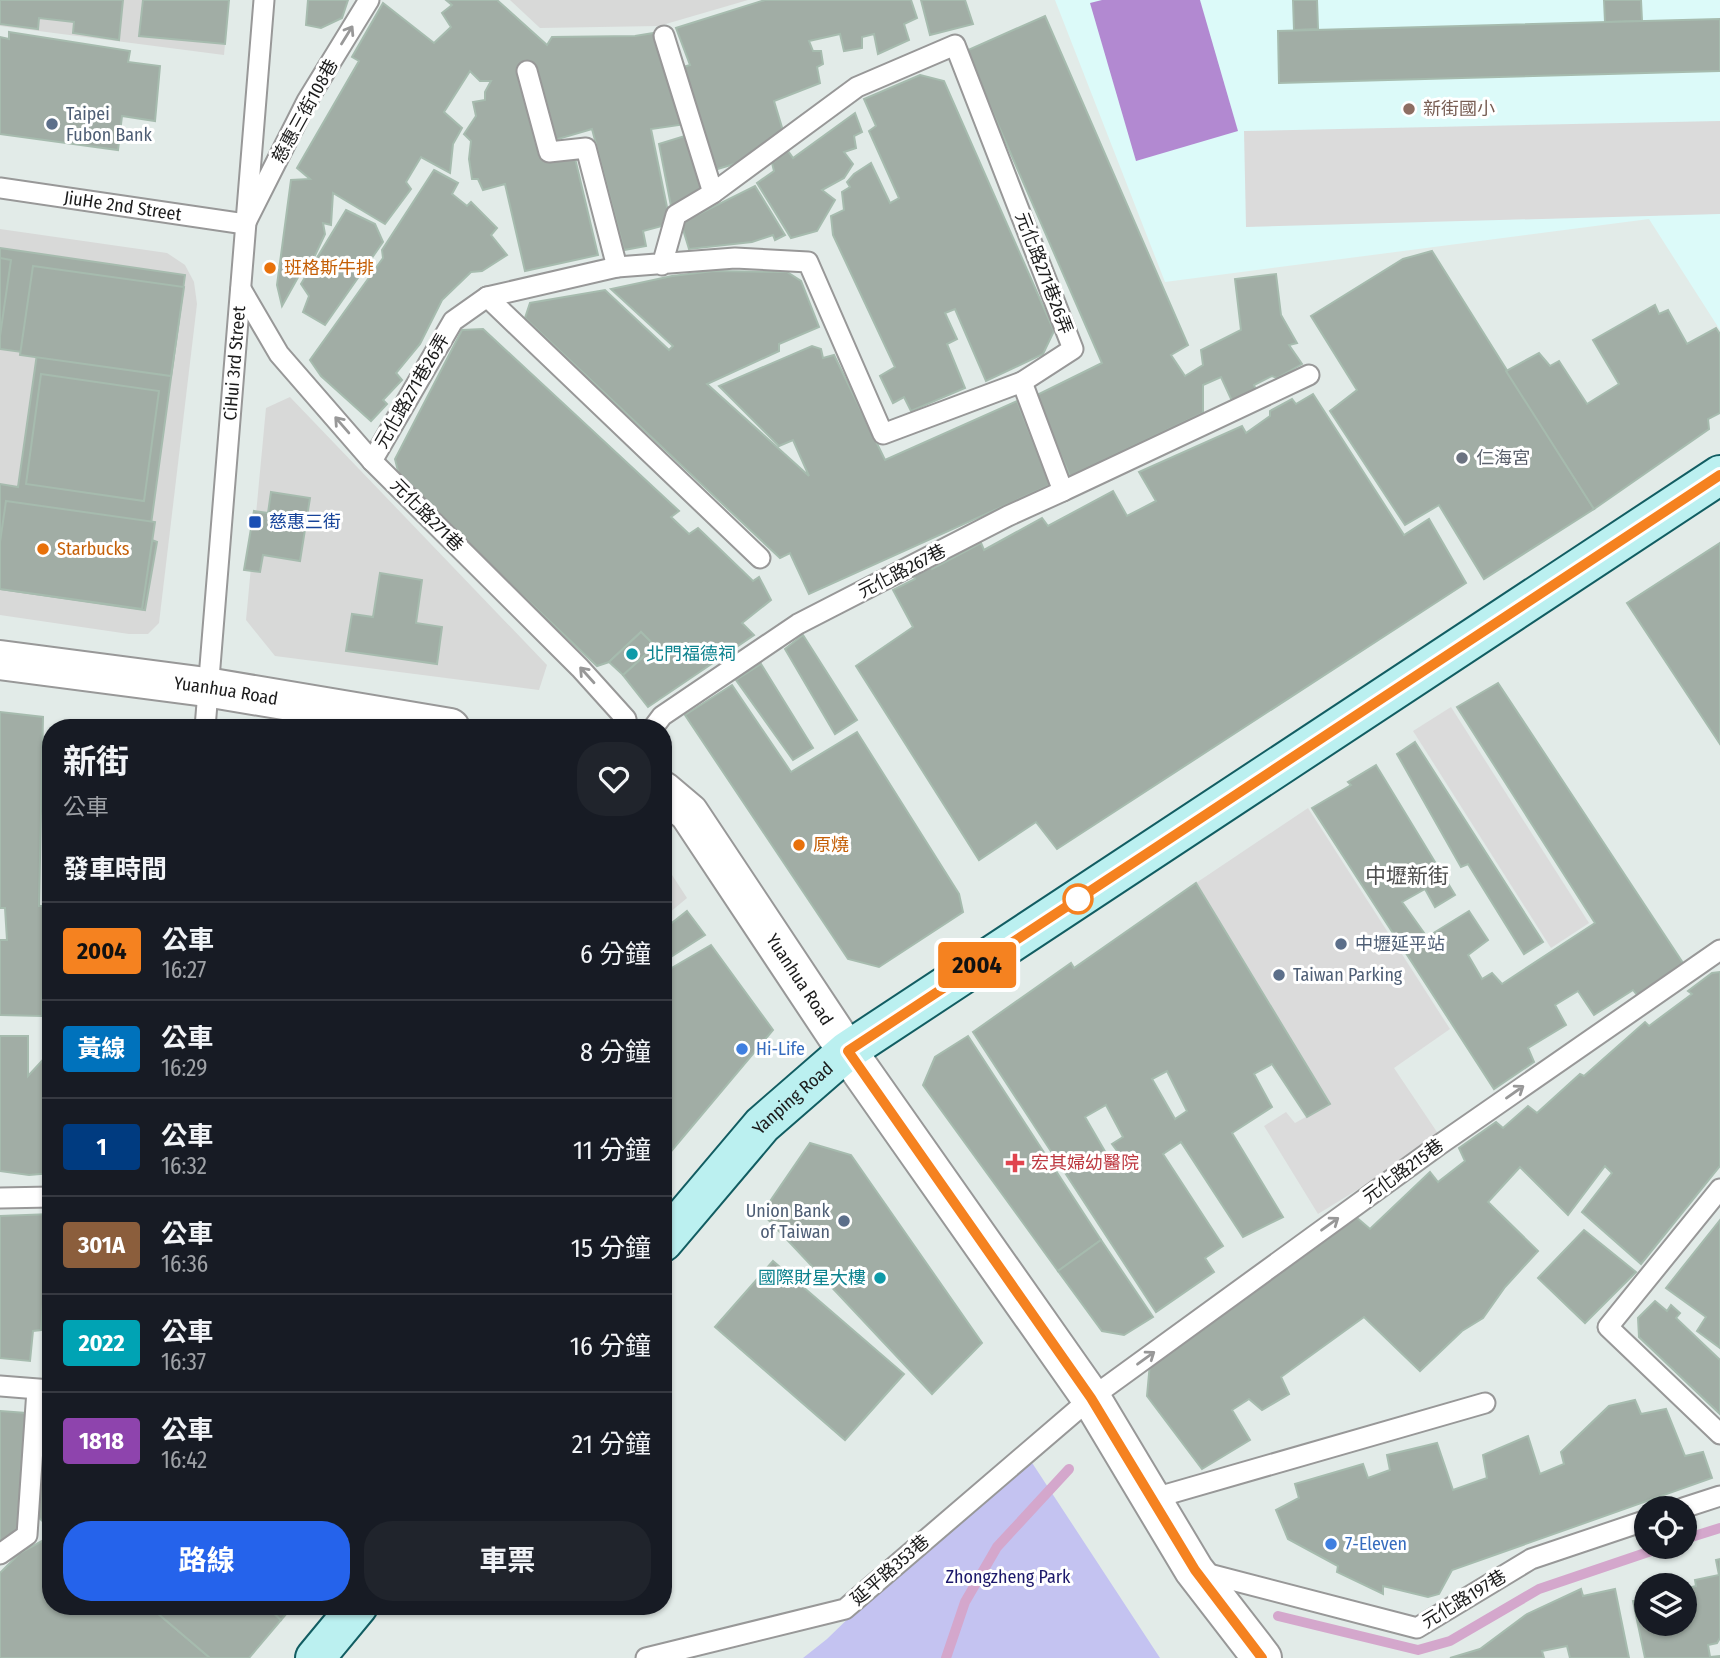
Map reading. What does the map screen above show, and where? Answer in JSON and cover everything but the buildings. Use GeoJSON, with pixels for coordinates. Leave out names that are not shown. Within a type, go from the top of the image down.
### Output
{"type":"FeatureCollection","features":[{"type":"Feature","properties":{"kind":"main road","name":"Yanping Road"},"geometry":{"type":"LineString","coordinates":[[672,1231],[762,1125],[848,1051],[1720,475]]}},
{"type":"Feature","properties":{"kind":"main road"},"geometry":{"type":"LineString","coordinates":[[315,1658],[351,1615]]}},
{"type":"Feature","properties":{"kind":"street","name":"Yuanhua Road"},"geometry":{"type":"LineString","coordinates":[[0,660],[206,687],[396,719]]}},
{"type":"Feature","properties":{"kind":"street","name":"Yuanhua Road"},"geometry":{"type":"LineString","coordinates":[[672,799],[689,813],[848,1051],[1091,1398],[1195,1570],[1262,1658]]}},
{"type":"Feature","properties":{"kind":"lane","name":"CiHui 3rd Street"},"geometry":{"type":"LineString","coordinates":[[205,719],[264,0]]}},
{"type":"Feature","properties":{"kind":"lane","name":"慈惠三街108巷"},"geometry":{"type":"LineString","coordinates":[[245,224],[307,101],[369,0]]}},
{"type":"Feature","properties":{"kind":"lane"},"geometry":{"type":"LineString","coordinates":[[664,36],[713,193]]}},
{"type":"Feature","properties":{"kind":"lane","name":"元化路271巷26弄"},"geometry":{"type":"LineString","coordinates":[[372,461],[453,321],[487,297],[617,267],[662,265],[735,258],[808,262],[883,434],[1021,382],[1073,349],[956,46],[857,88],[713,193],[676,215],[662,265]]}},
{"type":"Feature","properties":{"kind":"lane"},"geometry":{"type":"LineString","coordinates":[[527,71],[549,152],[586,148],[617,267]]}},
{"type":"Feature","properties":{"kind":"lane","name":"JiuHe 2nd Street"},"geometry":{"type":"LineString","coordinates":[[0,188],[245,224]]}},
{"type":"Feature","properties":{"kind":"lane","name":"元化路271巷"},"geometry":{"type":"LineString","coordinates":[[240,289],[279,354],[372,461],[580,668],[626,719]]}},
{"type":"Feature","properties":{"kind":"lane"},"geometry":{"type":"LineString","coordinates":[[487,297],[761,558]]}},
{"type":"Feature","properties":{"kind":"lane","name":"元化路267巷"},"geometry":{"type":"LineString","coordinates":[[660,719],[798,624],[1008,516],[1309,375]]}},
{"type":"Feature","properties":{"kind":"lane"},"geometry":{"type":"LineString","coordinates":[[1021,382],[1063,491]]}},
{"type":"Feature","properties":{"kind":"lane","name":"元化路215巷"},"geometry":{"type":"LineString","coordinates":[[1091,1398],[1439,1145],[1720,950]]}},
{"type":"Feature","properties":{"kind":"lane"},"geometry":{"type":"LineString","coordinates":[[1720,1189],[1608,1326],[1720,1434]]}},
{"type":"Feature","properties":{"kind":"lane"},"geometry":{"type":"LineString","coordinates":[[0,1198],[42,1196]]}},
{"type":"Feature","properties":{"kind":"lane"},"geometry":{"type":"LineString","coordinates":[[0,1386],[42,1390]]}},
{"type":"Feature","properties":{"kind":"lane","name":"延平路353巷"},"geometry":{"type":"LineString","coordinates":[[646,1658],[845,1609],[1091,1398]]}},
{"type":"Feature","properties":{"kind":"lane"},"geometry":{"type":"LineString","coordinates":[[1152,1499],[1485,1403]]}},
{"type":"Feature","properties":{"kind":"lane"},"geometry":{"type":"LineString","coordinates":[[0,1554],[27,1535],[42,1407]]}},
{"type":"Feature","properties":{"kind":"lane"},"geometry":{"type":"LineString","coordinates":[[1697,1503],[1720,1496]]}},
{"type":"Feature","properties":{"kind":"lane","name":"元化路197巷"},"geometry":{"type":"LineString","coordinates":[[1195,1570],[1417,1628],[1531,1559],[1634,1524]]}},
{"type":"Feature","properties":{"kind":"shaded area"},"geometry":{"type":"Polygon","coordinates":[[[0,0],[229,0],[224,55],[0,26],[0,0]]]}},
{"type":"Feature","properties":{"kind":"shaded area"},"geometry":{"type":"Polygon","coordinates":[[[510,0],[748,0],[659,26],[540,28],[510,0]]]}},
{"type":"Feature","properties":{"kind":"shaded area","name":"新街國小"},"geometry":{"type":"Polygon","coordinates":[[[1055,0],[1720,0],[1720,330],[1649,219],[1165,282],[1055,0]]]}},
{"type":"Feature","properties":{"kind":"shaded area"},"geometry":{"type":"Polygon","coordinates":[[[1102,0],[1200,0],[1238,131],[1136,161],[1090,3],[1102,0]]]}},
{"type":"Feature","properties":{"kind":"shaded area"},"geometry":{"type":"Polygon","coordinates":[[[1720,121],[1720,214],[1246,227],[1244,131],[1720,121]]]}},
{"type":"Feature","properties":{"kind":"shaded area"},"geometry":{"type":"Polygon","coordinates":[[[0,229],[167,253],[185,265],[194,282],[197,304],[159,623],[148,634],[129,634],[0,615],[0,229]]]}},
{"type":"Feature","properties":{"kind":"shaded area"},"geometry":{"type":"Polygon","coordinates":[[[290,397],[547,665],[539,690],[275,656],[246,620],[266,408],[290,397]]]}},
{"type":"Feature","properties":{"kind":"shaded area"},"geometry":{"type":"Polygon","coordinates":[[[1451,707],[1589,923],[1551,948],[1413,731],[1451,707]]]}},
{"type":"Feature","properties":{"kind":"shaded area"},"geometry":{"type":"Polygon","coordinates":[[[1308,808],[1450,1029],[1394,1068],[1441,1138],[1318,1214],[1264,1126],[1286,1112],[1295,1123],[1329,1104],[1196,883],[1308,808]]]}},
{"type":"Feature","properties":{"kind":"shaded area"},"geometry":{"type":"Polygon","coordinates":[[[672,875],[687,898],[672,910],[672,875]]]}},
{"type":"Feature","properties":{"kind":"green space","name":"Zhongzheng Park"},"geometry":{"type":"Polygon","coordinates":[[[1023,1449],[1160,1658],[803,1658],[827,1639],[1023,1449]]]}},
{"type":"Feature","properties":{"kind":"waterway"},"geometry":{"type":"LineString","coordinates":[[946,1658],[965,1602],[997,1547],[1069,1469]]}},
{"type":"Feature","properties":{"kind":"waterway"},"geometry":{"type":"LineString","coordinates":[[1697,1535],[1720,1528]]}},
{"type":"Feature","properties":{"kind":"waterway"},"geometry":{"type":"LineString","coordinates":[[1278,1616],[1418,1650],[1450,1641],[1539,1589],[1634,1557]]}},
{"type":"Feature","properties":{"kind":"bus line","name":"2004"},"geometry":{"type":"LineString","coordinates":[[1262,1658],[1195,1570],[1091,1398],[848,1051],[1720,475]]}},
{"type":"Feature","properties":{"kind":"place","name":"新街國小"},"geometry":{"type":"Point","coordinates":[1409,109]}},
{"type":"Feature","properties":{"kind":"place","name":"Taipei Fubon Bank"},"geometry":{"type":"Point","coordinates":[52,124]}},
{"type":"Feature","properties":{"kind":"place","name":"班格斯牛排"},"geometry":{"type":"Point","coordinates":[270,268]}},
{"type":"Feature","properties":{"kind":"place","name":"仁海宮"},"geometry":{"type":"Point","coordinates":[1462,458]}},
{"type":"Feature","properties":{"kind":"place","name":"慈惠三街"},"geometry":{"type":"Point","coordinates":[255,522]}},
{"type":"Feature","properties":{"kind":"place","name":"Starbucks"},"geometry":{"type":"Point","coordinates":[43,549]}},
{"type":"Feature","properties":{"kind":"place","name":"北門福德祠"},"geometry":{"type":"Point","coordinates":[632,654]}},
{"type":"Feature","properties":{"kind":"place","name":"原燒"},"geometry":{"type":"Point","coordinates":[799,845]}},
{"type":"Feature","properties":{"kind":"place","name":"中壢延平站"},"geometry":{"type":"Point","coordinates":[1341,944]}},
{"type":"Feature","properties":{"kind":"place","name":"Taiwan Parking"},"geometry":{"type":"Point","coordinates":[1279,975]}},
{"type":"Feature","properties":{"kind":"place","name":"Hi-Life"},"geometry":{"type":"Point","coordinates":[742,1049]}},
{"type":"Feature","properties":{"kind":"place","name":"宏其婦幼醫院"},"geometry":{"type":"Point","coordinates":[1015,1163]}},
{"type":"Feature","properties":{"kind":"place","name":"Union Bank of Taiwan"},"geometry":{"type":"Point","coordinates":[844,1221]}},
{"type":"Feature","properties":{"kind":"place","name":"國際財星大樓"},"geometry":{"type":"Point","coordinates":[880,1278]}},
{"type":"Feature","properties":{"kind":"place","name":"7-Eleven"},"geometry":{"type":"Point","coordinates":[1331,1544]}},
{"type":"Feature","properties":{"kind":"district","name":"中壢新街"},"geometry":{"type":"Point","coordinates":[1407,876]}}]}
